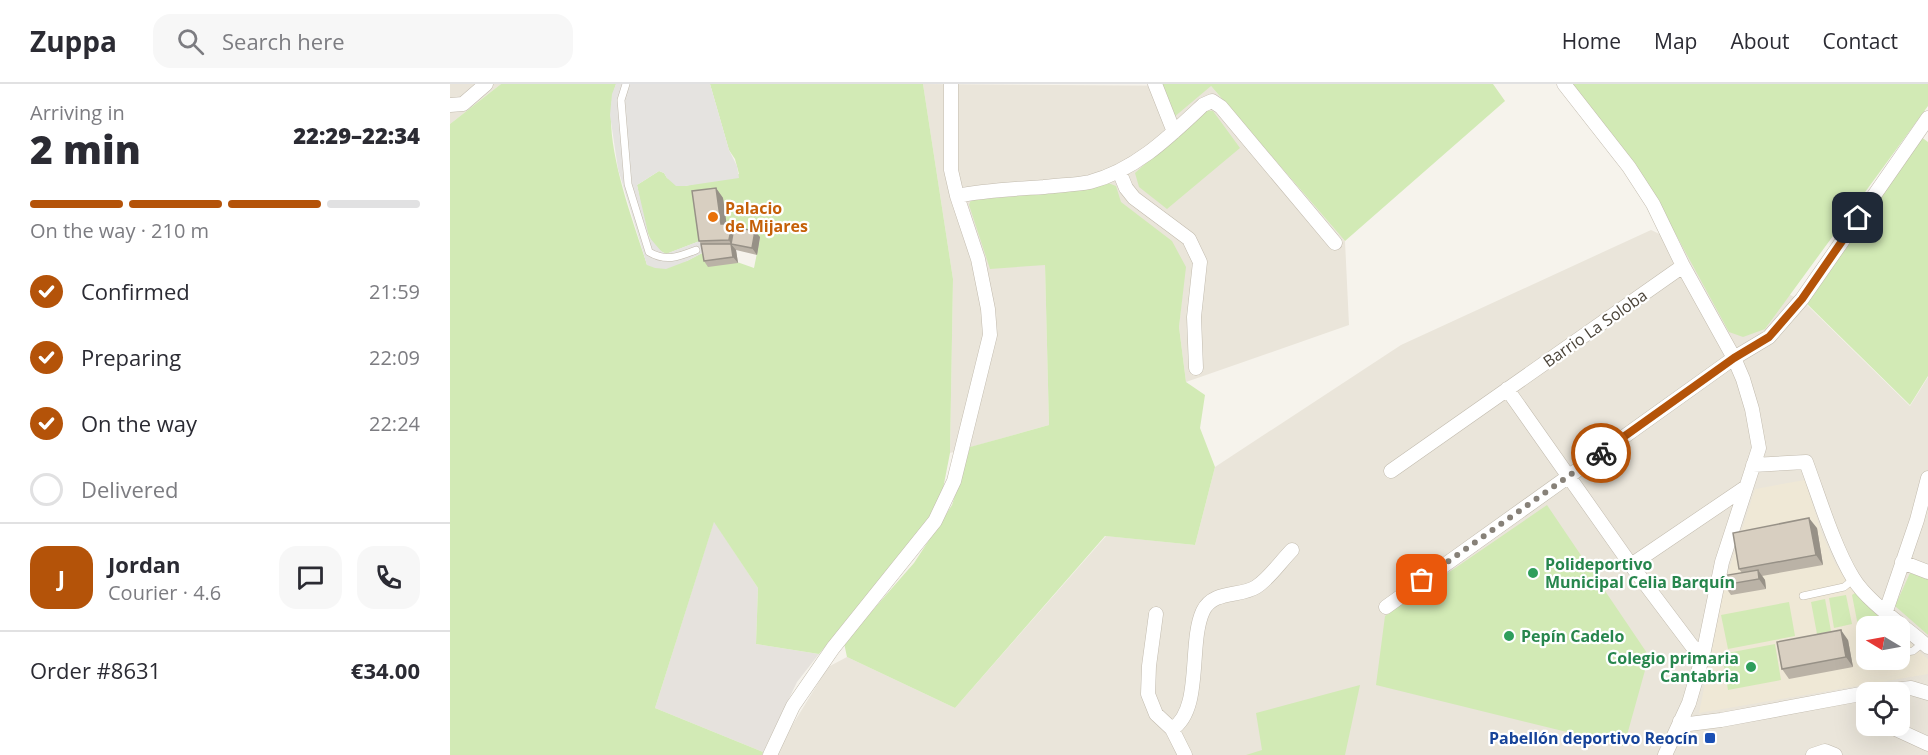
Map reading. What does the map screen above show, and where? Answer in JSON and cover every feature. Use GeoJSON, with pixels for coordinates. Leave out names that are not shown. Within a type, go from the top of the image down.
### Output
{"type":"FeatureCollection","features":[{"type":"Feature","properties":{"kind":"street"},"geometry":{"type":"LineString","coordinates":[[450,105],[464,104],[486,84]]}},
{"type":"Feature","properties":{"kind":"street"},"geometry":{"type":"LineString","coordinates":[[770,755],[793,706],[833,648],[935,521],[954,481],[990,335],[988,309],[978,259],[957,196],[951,170],[951,84]]}},
{"type":"Feature","properties":{"kind":"street"},"geometry":{"type":"LineString","coordinates":[[1155,84],[1174,132]]}},
{"type":"Feature","properties":{"kind":"street"},"geometry":{"type":"LineString","coordinates":[[1564,84],[1629,167],[1647,195],[1734,358],[1752,409],[1759,448],[1720,570],[1703,655],[1689,703],[1665,755]]}},
{"type":"Feature","properties":{"kind":"street"},"geometry":{"type":"LineString","coordinates":[[957,196],[1088,182],[1119,171],[1147,154],[1210,101],[1215,102],[1335,243]]}},
{"type":"Feature","properties":{"kind":"street"},"geometry":{"type":"LineString","coordinates":[[1386,607],[1734,358],[1769,337],[1802,299],[1928,118]]}},
{"type":"Feature","properties":{"kind":"street"},"geometry":{"type":"LineString","coordinates":[[1119,171],[1126,188],[1134,198],[1190,239],[1200,262],[1194,317],[1196,368]]}},
{"type":"Feature","properties":{"kind":"street","name":"Barrio La Soloba"},"geometry":{"type":"LineString","coordinates":[[1391,471],[1683,266]]}},
{"type":"Feature","properties":{"kind":"street"},"geometry":{"type":"LineString","coordinates":[[1507,389],[1631,565],[1692,646],[1703,655]]}},
{"type":"Feature","properties":{"kind":"street"},"geometry":{"type":"LineString","coordinates":[[1753,465],[1806,462],[1833,533],[1854,579],[1925,645]]}},
{"type":"Feature","properties":{"kind":"street"},"geometry":{"type":"LineString","coordinates":[[1886,611],[1902,562],[1922,522],[1928,478]]}},
{"type":"Feature","properties":{"kind":"street"},"geometry":{"type":"LineString","coordinates":[[1631,565],[1746,487]]}},
{"type":"Feature","properties":{"kind":"street"},"geometry":{"type":"LineString","coordinates":[[1172,729],[1179,724],[1191,697],[1196,636],[1203,611],[1210,603],[1224,595],[1256,587],[1292,550]]}},
{"type":"Feature","properties":{"kind":"street"},"geometry":{"type":"LineString","coordinates":[[1902,562],[1928,572]]}},
{"type":"Feature","properties":{"kind":"street"},"geometry":{"type":"LineString","coordinates":[[1156,614],[1148,694],[1156,714],[1172,729],[1185,755]]}},
{"type":"Feature","properties":{"kind":"street"},"geometry":{"type":"LineString","coordinates":[[1910,688],[1928,693]]}},
{"type":"Feature","properties":{"kind":"street"},"geometry":{"type":"LineString","coordinates":[[1680,721],[1689,724],[1721,720],[1856,696]]}},
{"type":"Feature","properties":{"kind":"street"},"geometry":{"type":"LineString","coordinates":[[1910,736],[1928,744]]}},
{"type":"Feature","properties":{"kind":"street"},"geometry":{"type":"LineString","coordinates":[[1813,755],[1825,751],[1835,755]]}},
{"type":"Feature","properties":{"kind":"lane"},"geometry":{"type":"LineString","coordinates":[[626,84],[621,100],[628,184],[649,252],[668,259],[696,250]]}},
{"type":"Feature","properties":{"kind":"lane"},"geometry":{"type":"LineString","coordinates":[[1803,596],[1844,587],[1854,579]]}},
{"type":"Feature","properties":{"kind":"lane"},"geometry":{"type":"LineString","coordinates":[[1910,651],[1925,645]]}},
{"type":"Feature","properties":{"kind":"shaded area"},"geometry":{"type":"Polygon","coordinates":[[[450,84],[501,84],[450,124],[450,84]]]}},
{"type":"Feature","properties":{"kind":"shaded area"},"geometry":{"type":"Polygon","coordinates":[[[616,84],[710,84],[729,150],[737,166],[739,178],[676,186],[664,173],[659,171],[637,185],[649,237],[661,251],[666,254],[705,239],[706,251],[666,269],[647,265],[618,169],[610,115],[612,94],[616,84]]]}},
{"type":"Feature","properties":{"kind":"shaded area"},"geometry":{"type":"Polygon","coordinates":[[[923,84],[1211,86],[1345,241],[1349,325],[1186,382],[1179,327],[1185,267],[1045,265],[1049,425],[950,453],[953,279],[923,84]]]}},
{"type":"Feature","properties":{"kind":"shaded area"},"geometry":{"type":"Polygon","coordinates":[[[1651,230],[1803,301],[1910,406],[1928,377],[1928,755],[774,755],[828,667],[847,657],[955,708],[1106,536],[1195,545],[1215,467],[1401,345],[1651,230]]]}},
{"type":"Feature","properties":{"kind":"shaded area"},"geometry":{"type":"Polygon","coordinates":[[[1805,480],[1822,534],[1835,563],[1855,593],[1879,616],[1856,616],[1856,670],[1910,670],[1910,643],[1928,659],[1928,674],[1881,682],[1856,682],[1856,686],[1699,713],[1726,579],[1755,489],[1805,480]]]}},
{"type":"Feature","properties":{"kind":"shaded area"},"geometry":{"type":"Polygon","coordinates":[[[714,521],[758,588],[756,644],[819,654],[797,682],[763,752],[655,708],[714,521]]]}},
{"type":"Feature","properties":{"kind":"green space"},"geometry":{"type":"Polygon","coordinates":[[[501,84],[616,84],[611,126],[614,149],[626,199],[647,265],[687,261],[706,251],[754,268],[760,238],[705,239],[666,254],[652,242],[642,214],[637,185],[659,171],[667,178],[685,186],[739,174],[735,159],[729,150],[710,84],[923,84],[953,279],[950,453],[941,499],[922,530],[819,654],[756,644],[758,588],[714,522],[655,708],[763,752],[762,755],[450,755],[450,124],[501,84]]]}},
{"type":"Feature","properties":{"kind":"green space"},"geometry":{"type":"Polygon","coordinates":[[[1159,84],[1493,84],[1505,101],[1345,241],[1211,86],[1173,118],[1159,84]]]}},
{"type":"Feature","properties":{"kind":"green space"},"geometry":{"type":"Polygon","coordinates":[[[1572,84],[1928,84],[1928,106],[1765,329],[1743,337],[1729,332],[1657,200],[1572,84]]]}},
{"type":"Feature","properties":{"kind":"green space"},"geometry":{"type":"Polygon","coordinates":[[[1205,110],[1213,111],[1240,148],[1167,209],[1139,187],[1135,173],[1205,110]]]}},
{"type":"Feature","properties":{"kind":"green space"},"geometry":{"type":"Polygon","coordinates":[[[1917,134],[1928,142],[1928,376],[1910,405],[1802,299],[1917,134]]]}},
{"type":"Feature","properties":{"kind":"green space"},"geometry":{"type":"Polygon","coordinates":[[[1108,183],[1116,186],[1121,202],[1172,241],[1186,267],[1179,327],[1186,382],[1205,395],[1200,428],[1215,467],[1195,545],[1105,536],[955,708],[847,657],[844,643],[914,563],[952,505],[970,447],[1049,425],[1045,265],[990,269],[969,205],[971,200],[1075,191],[1108,183]]]}},
{"type":"Feature","properties":{"kind":"green space","name":"Pepín Cadelo"},"geometry":{"type":"Polygon","coordinates":[[[1547,505],[1649,656],[1624,746],[1376,685],[1385,616],[1547,505]]]}},
{"type":"Feature","properties":{"kind":"green space"},"geometry":{"type":"Polygon","coordinates":[[[1910,573],[1928,579],[1928,635],[1910,619],[1910,616],[1906,616],[1895,606],[1910,573]]]}},
{"type":"Feature","properties":{"kind":"green space"},"geometry":{"type":"Polygon","coordinates":[[[1855,593],[1878,616],[1856,616],[1852,595],[1855,593]]]}},
{"type":"Feature","properties":{"kind":"green space"},"geometry":{"type":"Polygon","coordinates":[[[1846,595],[1852,624],[1834,628],[1829,598],[1846,595]]]}},
{"type":"Feature","properties":{"kind":"green space"},"geometry":{"type":"Polygon","coordinates":[[[1825,599],[1831,631],[1817,634],[1811,602],[1825,599]]]}},
{"type":"Feature","properties":{"kind":"green space"},"geometry":{"type":"Polygon","coordinates":[[[1789,602],[1795,636],[1728,649],[1721,615],[1789,602]]]}},
{"type":"Feature","properties":{"kind":"green space","name":"Colegio primaria Cantabria"},"geometry":{"type":"Polygon","coordinates":[[[1775,644],[1781,680],[1728,690],[1722,654],[1775,644]]]}},
{"type":"Feature","properties":{"kind":"green space"},"geometry":{"type":"Polygon","coordinates":[[[1360,685],[1345,755],[1246,755],[1262,750],[1256,713],[1360,685]]]}},
{"type":"Feature","properties":{"kind":"building","name":"Palacio de Mijares"},"geometry":{"type":"Polygon","coordinates":[[[716,188],[721,224],[732,224],[729,240],[699,241],[692,191],[716,188]]]}},
{"type":"Feature","properties":{"kind":"building"},"geometry":{"type":"Polygon","coordinates":[[[734,227],[755,231],[752,248],[731,244],[734,227]]]}},
{"type":"Feature","properties":{"kind":"building"},"geometry":{"type":"Polygon","coordinates":[[[701,244],[731,244],[733,257],[704,261],[701,244]]]}},
{"type":"Feature","properties":{"kind":"building"},"geometry":{"type":"Polygon","coordinates":[[[1809,518],[1816,555],[1739,569],[1733,533],[1809,518]]]}},
{"type":"Feature","properties":{"kind":"building"},"geometry":{"type":"Polygon","coordinates":[[[1758,570],[1759,579],[1724,585],[1722,576],[1758,570]]]}},
{"type":"Feature","properties":{"kind":"building"},"geometry":{"type":"Polygon","coordinates":[[[1841,630],[1846,657],[1782,669],[1777,642],[1841,630]]]}},
{"type":"Feature","properties":{"kind":"way so far"},"geometry":{"type":"LineString","coordinates":[[1422,580],[1601,453]]}},
{"type":"Feature","properties":{"kind":"place","name":"Palacio de Mijares"},"geometry":{"type":"Point","coordinates":[713,217]}},
{"type":"Feature","properties":{"kind":"place","name":"Polideportivo Municipal Celia Barquín"},"geometry":{"type":"Point","coordinates":[1533,573]}},
{"type":"Feature","properties":{"kind":"place","name":"Pepín Cadelo"},"geometry":{"type":"Point","coordinates":[1509,636]}},
{"type":"Feature","properties":{"kind":"place","name":"Colegio primaria Cantabria"},"geometry":{"type":"Point","coordinates":[1751,667]}},
{"type":"Feature","properties":{"kind":"place","name":"Pabellón deportivo Reocín"},"geometry":{"type":"Point","coordinates":[1710,738]}},
{"type":"Feature","properties":{"kind":"route"},"geometry":{"type":"LineString","coordinates":[[1601,453],[1734,358],[1769,337],[1802,299],[1858,218]]}}]}
